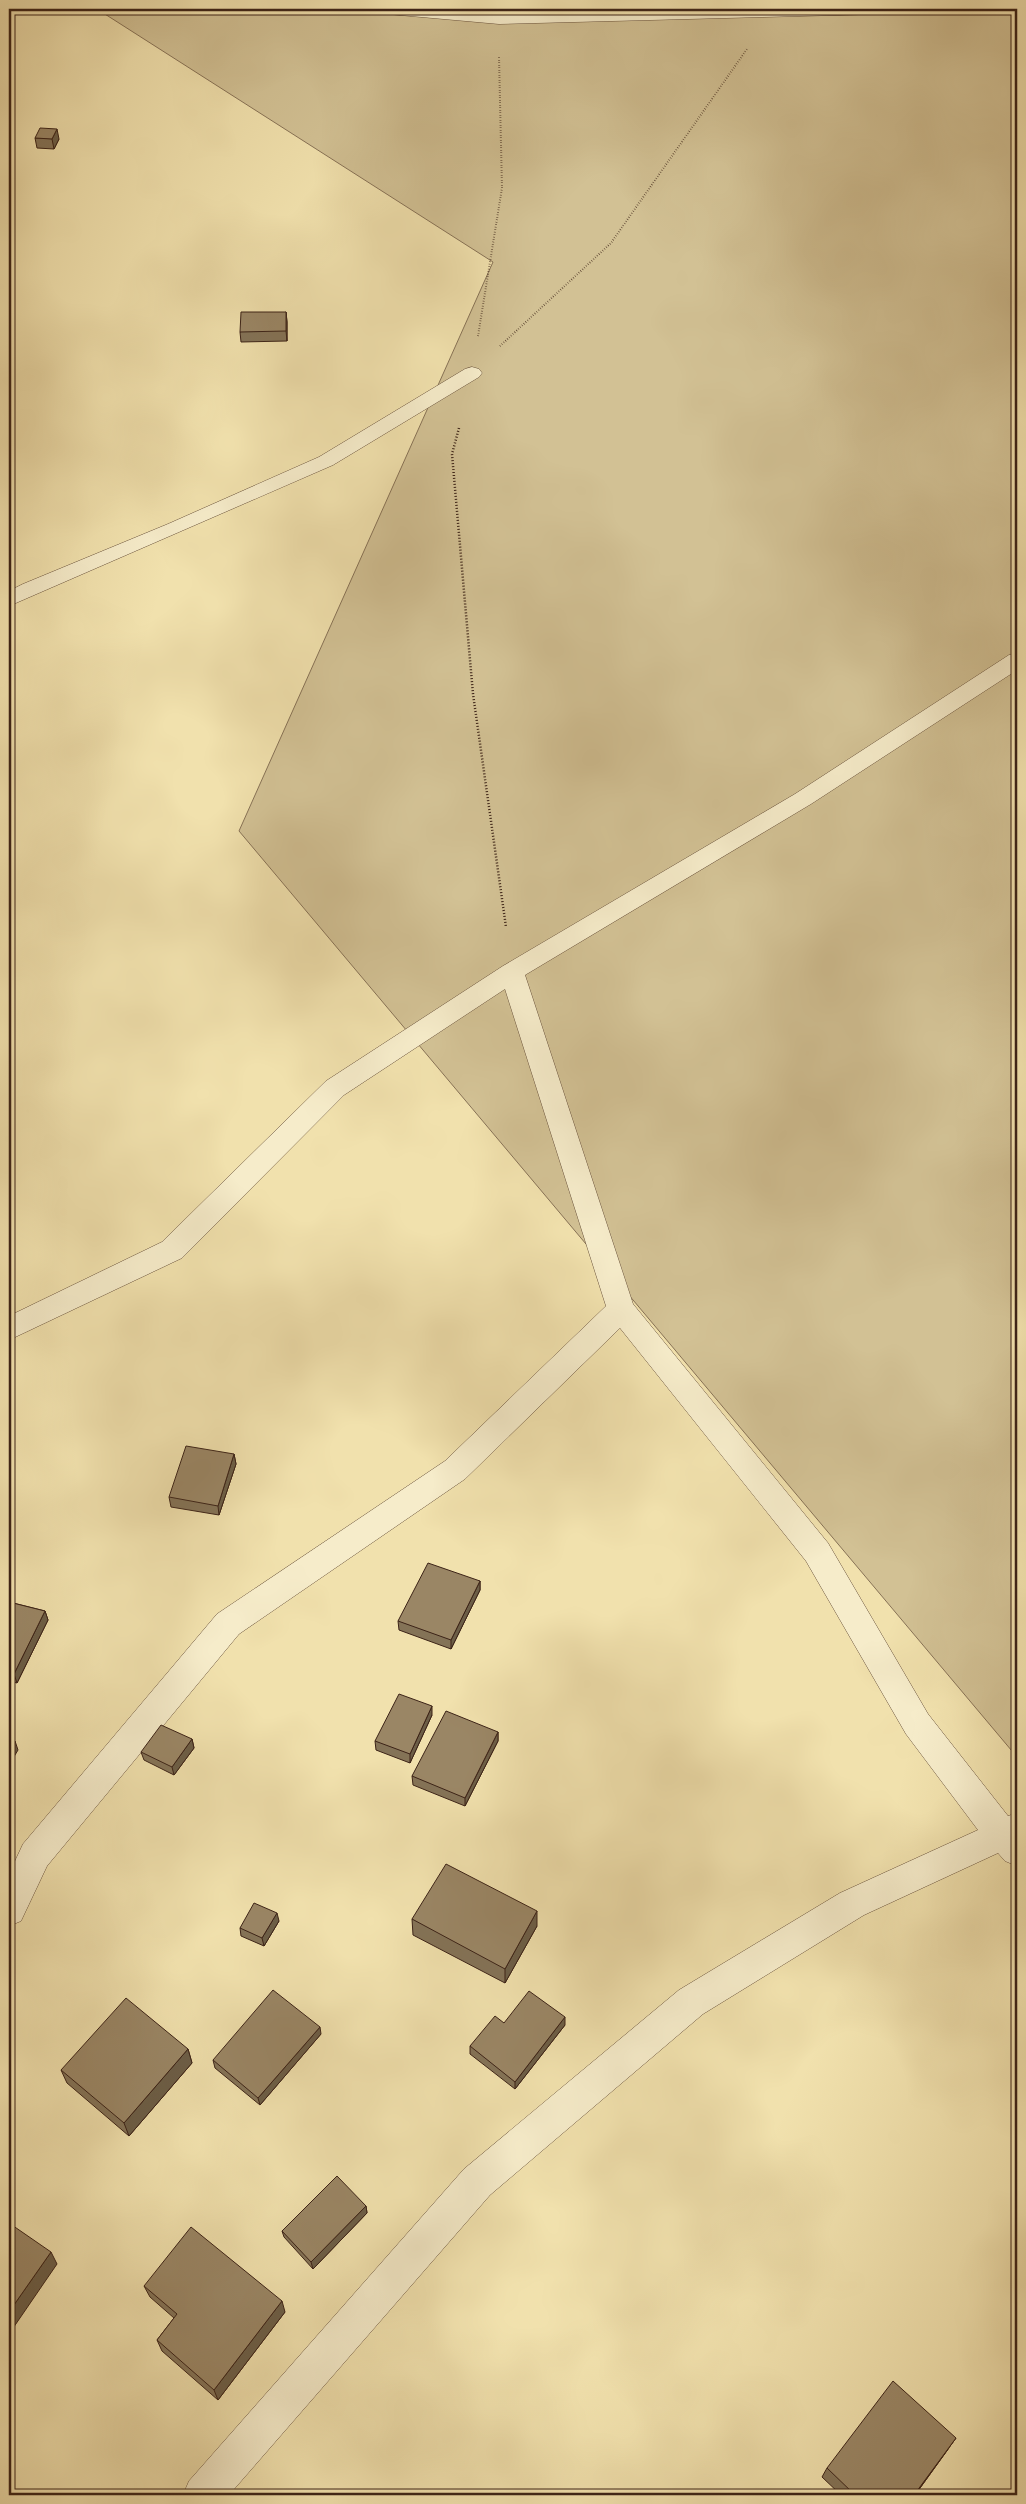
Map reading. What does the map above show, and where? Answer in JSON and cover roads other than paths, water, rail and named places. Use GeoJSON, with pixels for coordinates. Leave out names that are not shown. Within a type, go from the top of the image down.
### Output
{"type":"FeatureCollection","features":[{"type":"Feature","properties":{"kind":"street"},"geometry":{"type":"LineString","coordinates":[[388,9],[499,18],[878,9]]}},
{"type":"Feature","properties":{"kind":"street"},"geometry":{"type":"LineString","coordinates":[[9,600],[30,588],[175,528],[326,461],[472,373]]}},
{"type":"Feature","properties":{"kind":"street"},"geometry":{"type":"LineString","coordinates":[[9,1329],[172,1250],[334,1088],[512,972],[803,799],[1017,660]]}},
{"type":"Feature","properties":{"kind":"street"},"geometry":{"type":"LineString","coordinates":[[203,2495],[477,2182],[691,2002],[852,1904],[1012,1838],[917,1724],[817,1552],[621,1309],[512,972]]}},
{"type":"Feature","properties":{"kind":"street"},"geometry":{"type":"LineString","coordinates":[[9,1910],[35,1855],[228,1624],[455,1470],[621,1309]]}}]}
